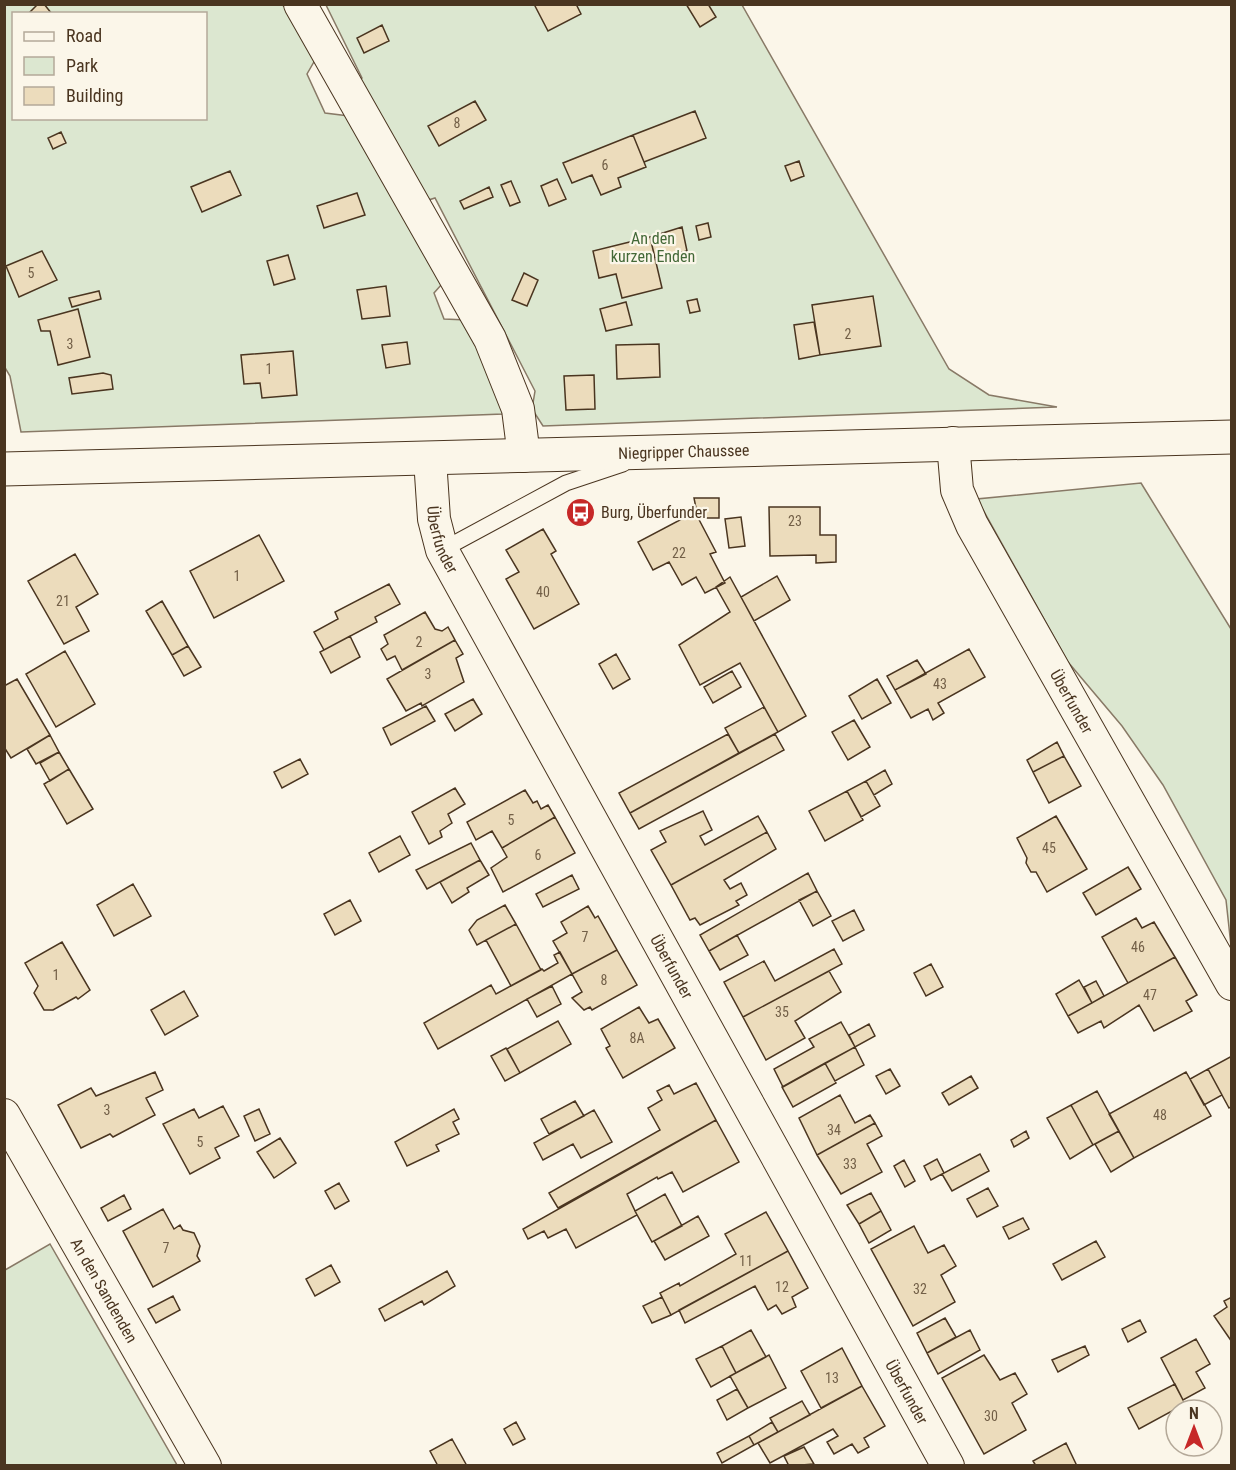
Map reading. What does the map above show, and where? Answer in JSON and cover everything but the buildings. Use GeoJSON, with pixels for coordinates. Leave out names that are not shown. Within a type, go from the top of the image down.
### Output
{"type":"FeatureCollection","features":[{"type":"Feature","properties":{"kind":"main road","name":"Niegripper Chaussee"},"geometry":{"type":"LineString","coordinates":[[4,469],[1232,437]]}},
{"type":"Feature","properties":{"kind":"street"},"geometry":{"type":"LineString","coordinates":[[300,4],[490,339],[518,410],[524,456]]}},
{"type":"Feature","properties":{"kind":"street","name":"Überfunder"},"geometry":{"type":"LineString","coordinates":[[953,443],[957,490],[972,525],[1232,984]]}},
{"type":"Feature","properties":{"kind":"street","name":"Überfunder"},"geometry":{"type":"LineString","coordinates":[[430,459],[434,519],[442,550],[948,1466]]}},
{"type":"Feature","properties":{"kind":"street","name":"An den Sandenden"},"geometry":{"type":"LineString","coordinates":[[4,1114],[205,1466]]}},
{"type":"Feature","properties":{"kind":"lane"},"geometry":{"type":"LineString","coordinates":[[442,550],[566,483],[658,451]]}},
{"type":"Feature","properties":{"kind":"green space"},"geometry":{"type":"Polygon","coordinates":[[[280,4],[290,9],[315,60],[307,74],[325,113],[349,116],[442,284],[434,293],[444,319],[467,320],[503,402],[503,414],[21,432],[10,376],[4,366],[4,5],[280,4]]]}},
{"type":"Feature","properties":{"kind":"green space","name":"An den kurzen Enden"},"geometry":{"type":"Polygon","coordinates":[[[326,5],[742,5],[949,369],[989,395],[1057,407],[543,426],[532,409],[535,391],[435,198],[422,202],[355,83],[362,78],[326,5]]]}},
{"type":"Feature","properties":{"kind":"green space"},"geometry":{"type":"Polygon","coordinates":[[[1141,483],[1231,629],[1231,946],[1226,900],[1163,785],[1122,726],[1068,662],[977,499],[1141,483]]]}},
{"type":"Feature","properties":{"kind":"green space"},"geometry":{"type":"Polygon","coordinates":[[[50,1244],[177,1465],[5,1465],[5,1270],[50,1244]]]}},
{"type":"Feature","properties":{"kind":"place","name":"Burg, Überfunder"},"geometry":{"type":"Point","coordinates":[580,512]}}]}
